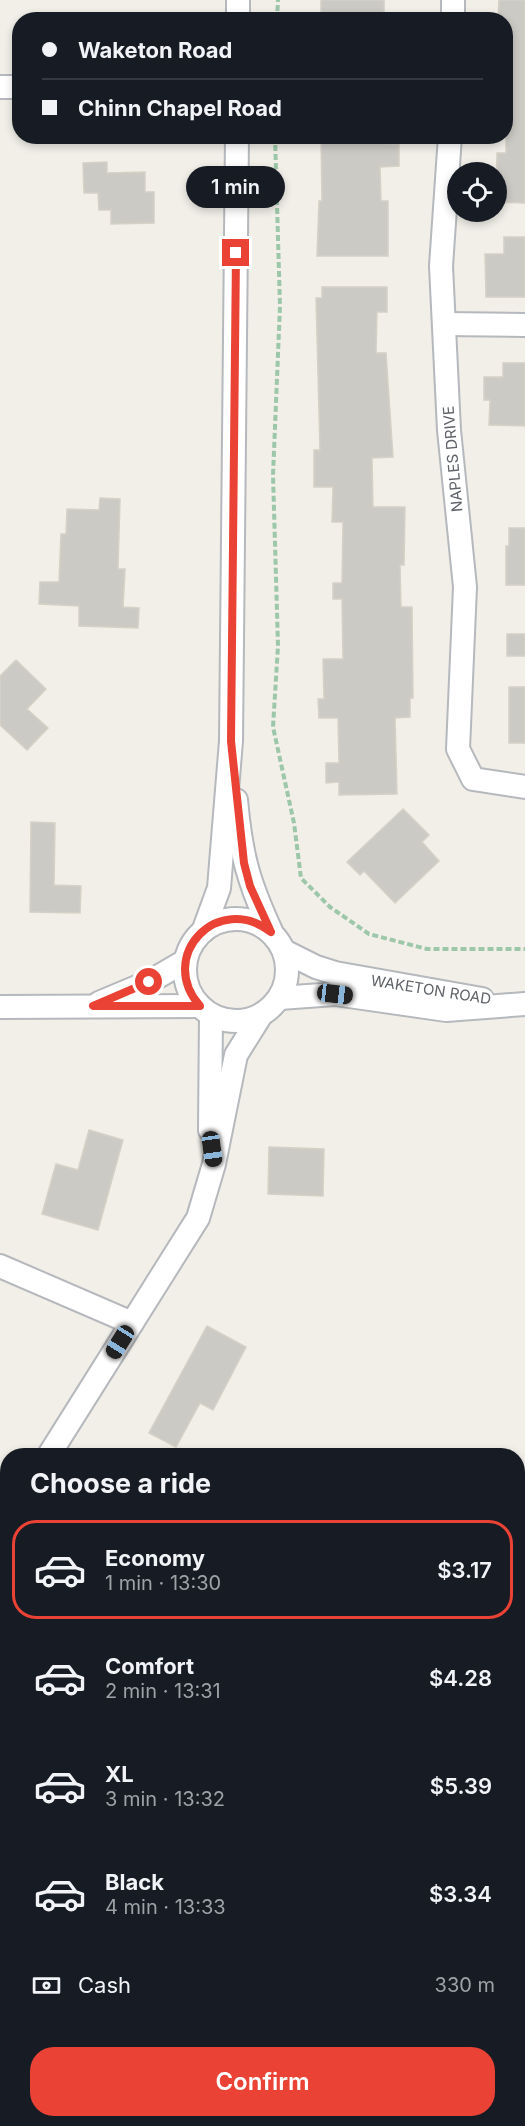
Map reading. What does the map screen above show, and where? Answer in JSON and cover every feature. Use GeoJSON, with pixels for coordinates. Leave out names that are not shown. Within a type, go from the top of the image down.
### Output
{"type":"FeatureCollection","features":[{"type":"Feature","properties":{"kind":"street"},"geometry":{"type":"LineString","coordinates":[[214,1164],[210,1133],[206,1010],[187,986],[185,961],[189,949],[204,929],[219,888],[231,741],[237,144]]}},
{"type":"Feature","properties":{"kind":"street","name":"NAPLES DRIVE"},"geometry":{"type":"LineString","coordinates":[[449,144],[441,266],[449,430],[465,586],[458,749],[473,779],[525,787]]}},
{"type":"Feature","properties":{"kind":"street"},"geometry":{"type":"LineString","coordinates":[[444,324],[525,325]]}},
{"type":"Feature","properties":{"kind":"street"},"geometry":{"type":"LineString","coordinates":[[53,1448],[198,1218],[214,1164],[236,1055],[261,1015],[280,998],[288,974],[284,951],[271,932],[250,886],[244,863],[231,741]]}},
{"type":"Feature","properties":{"kind":"street"},"geometry":{"type":"LineString","coordinates":[[204,929],[227,919],[239,918],[251,920],[271,932]]}},
{"type":"Feature","properties":{"kind":"street","name":"WAKETON ROAD"},"geometry":{"type":"LineString","coordinates":[[284,951],[334,973],[518,1004]]}},
{"type":"Feature","properties":{"kind":"street"},"geometry":{"type":"LineString","coordinates":[[93,1006],[149,982],[185,961]]}},
{"type":"Feature","properties":{"kind":"street","name":"WAKETON ROAD"},"geometry":{"type":"LineString","coordinates":[[280,998],[335,994],[446,1010],[518,1004]]}},
{"type":"Feature","properties":{"kind":"street"},"geometry":{"type":"LineString","coordinates":[[0,1007],[93,1006],[206,1010],[236,1021],[261,1015]]}},
{"type":"Feature","properties":{"kind":"street"},"geometry":{"type":"LineString","coordinates":[[0,1266],[132,1323]]}},
{"type":"Feature","properties":{"kind":"path"},"geometry":{"type":"LineString","coordinates":[[275,144],[280,306],[273,475],[278,645],[273,727],[294,823],[301,878],[330,907],[369,934],[427,949],[525,949]]}},
{"type":"Feature","properties":{"kind":"building"},"geometry":{"type":"Polygon","coordinates":[[[321,0],[384,0],[384,12],[321,12],[321,0]]]}},
{"type":"Feature","properties":{"kind":"building"},"geometry":{"type":"Polygon","coordinates":[[[499,0],[525,0],[525,203],[507,202],[507,162],[497,162],[497,153],[506,153],[506,144],[513,144],[513,12],[498,12],[499,0]]]}},
{"type":"Feature","properties":{"kind":"building"},"geometry":{"type":"Polygon","coordinates":[[[321,144],[399,144],[399,166],[380,167],[381,201],[388,201],[388,256],[317,256],[319,201],[322,201],[321,144]]]}},
{"type":"Feature","properties":{"kind":"building"},"geometry":{"type":"Polygon","coordinates":[[[107,162],[107,173],[145,172],[145,192],[154,192],[154,223],[111,224],[111,210],[99,210],[98,193],[84,193],[83,163],[107,162]]]}},
{"type":"Feature","properties":{"kind":"building"},"geometry":{"type":"Polygon","coordinates":[[[504,237],[525,237],[525,297],[486,297],[485,254],[504,254],[504,237]]]}},
{"type":"Feature","properties":{"kind":"building"},"geometry":{"type":"Polygon","coordinates":[[[322,287],[387,287],[387,312],[377,312],[376,353],[386,353],[393,457],[372,458],[373,507],[405,507],[404,565],[400,565],[401,607],[412,607],[413,698],[410,698],[410,717],[395,718],[397,794],[339,795],[339,782],[326,783],[326,763],[339,763],[338,718],[319,718],[318,699],[324,699],[323,659],[343,659],[342,599],[333,599],[333,583],[342,583],[343,522],[332,522],[333,487],[314,487],[314,450],[320,450],[316,298],[322,298],[322,287]]]}},
{"type":"Feature","properties":{"kind":"building"},"geometry":{"type":"Polygon","coordinates":[[[503,363],[525,363],[525,426],[489,425],[490,400],[484,400],[484,377],[503,377],[503,363]]]}},
{"type":"Feature","properties":{"kind":"building"},"geometry":{"type":"Polygon","coordinates":[[[100,498],[120,499],[118,569],[125,569],[123,607],[139,608],[138,628],[79,626],[79,606],[39,604],[40,582],[59,582],[61,534],[66,534],[67,509],[99,510],[100,498]]]}},
{"type":"Feature","properties":{"kind":"building"},"geometry":{"type":"Polygon","coordinates":[[[509,528],[525,528],[525,585],[506,585],[506,546],[509,546],[509,528]]]}},
{"type":"Feature","properties":{"kind":"building"},"geometry":{"type":"Polygon","coordinates":[[[507,634],[525,634],[525,656],[507,656],[507,634]]]}},
{"type":"Feature","properties":{"kind":"building"},"geometry":{"type":"Polygon","coordinates":[[[16,660],[46,689],[27,709],[48,728],[27,750],[0,725],[0,676],[16,660]]]}},
{"type":"Feature","properties":{"kind":"building"},"geometry":{"type":"Polygon","coordinates":[[[509,687],[525,687],[525,743],[509,743],[509,687]]]}},
{"type":"Feature","properties":{"kind":"building"},"geometry":{"type":"Polygon","coordinates":[[[403,809],[429,835],[422,842],[439,861],[395,903],[364,871],[360,875],[347,862],[403,809]]]}},
{"type":"Feature","properties":{"kind":"building"},"geometry":{"type":"Polygon","coordinates":[[[31,822],[55,823],[54,885],[81,886],[80,913],[30,912],[31,822]]]}},
{"type":"Feature","properties":{"kind":"building"},"geometry":{"type":"Polygon","coordinates":[[[89,1130],[123,1140],[98,1230],[42,1214],[56,1164],[78,1170],[89,1130]]]}},
{"type":"Feature","properties":{"kind":"building"},"geometry":{"type":"Polygon","coordinates":[[[269,1147],[324,1149],[323,1196],[268,1194],[269,1147]]]}},
{"type":"Feature","properties":{"kind":"building"},"geometry":{"type":"Polygon","coordinates":[[[207,1326],[246,1347],[213,1410],[200,1403],[176,1447],[149,1433],[207,1326]]]}},
{"type":"Feature","properties":{"kind":"route"},"geometry":{"type":"LineString","coordinates":[[149,982],[93,1006],[200,1006],[187,986],[185,974],[185,961],[195,938],[215,923],[239,918],[262,924],[271,932],[250,886],[244,863],[231,741],[236,253]]}}]}
